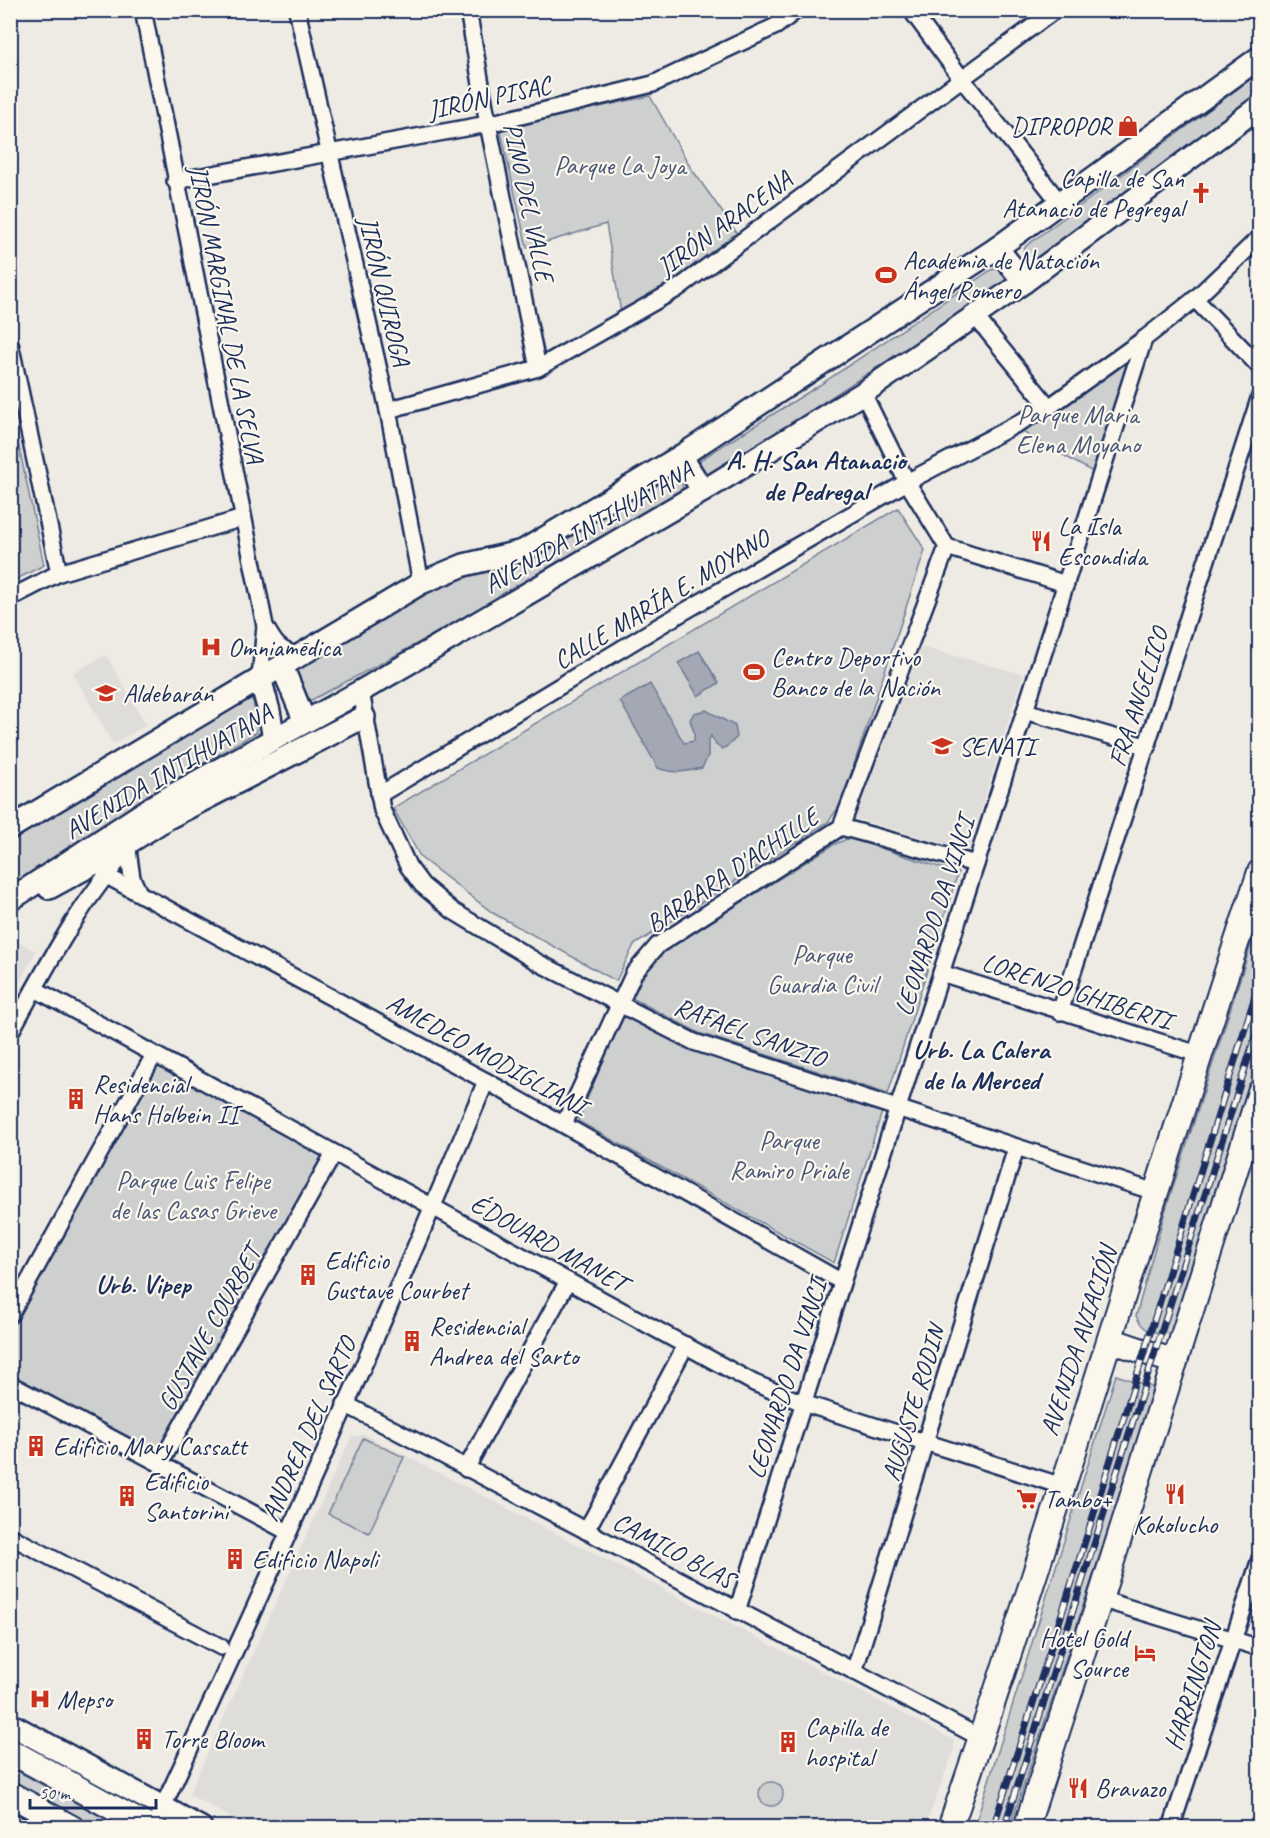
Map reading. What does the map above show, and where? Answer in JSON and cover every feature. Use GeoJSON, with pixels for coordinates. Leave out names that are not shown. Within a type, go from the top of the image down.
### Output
{"type":"FeatureCollection","features":[{"type":"Feature","properties":{"kind":"main road","name":"AVENIDA INTIHUATANA"},"geometry":{"type":"LineString","coordinates":[[10,828],[421,583],[464,565],[524,551],[681,456],[997,248],[1260,57]]}},
{"type":"Feature","properties":{"kind":"main road","name":"AVENIDA INTIHUATANA"},"geometry":{"type":"LineString","coordinates":[[10,900],[155,805],[361,691],[703,491],[863,393],[1024,282],[1260,106]]}},
{"type":"Feature","properties":{"kind":"main road"},"geometry":{"type":"LineString","coordinates":[[997,248],[1024,282]]}},
{"type":"Feature","properties":{"kind":"main road"},"geometry":{"type":"LineString","coordinates":[[681,456],[703,491]]}},
{"type":"Feature","properties":{"kind":"main road"},"geometry":{"type":"LineString","coordinates":[[290,661],[305,722]]}},
{"type":"Feature","properties":{"kind":"main road"},"geometry":{"type":"LineString","coordinates":[[260,678],[274,739]]}},
{"type":"Feature","properties":{"kind":"main road"},"geometry":{"type":"LineString","coordinates":[[10,906],[65,881],[145,831],[364,717]]}},
{"type":"Feature","properties":{"kind":"main road","name":"AVENIDA AVIACIÓN"},"geometry":{"type":"LineString","coordinates":[[950,1827],[1110,1340],[1198,1054],[1260,872]]}},
{"type":"Feature","properties":{"kind":"main road"},"geometry":{"type":"LineString","coordinates":[[1026,1827],[1260,1092]]}},
{"type":"Feature","properties":{"kind":"main road"},"geometry":{"type":"LineString","coordinates":[[1110,1340],[1175,1362]]}},
{"type":"Feature","properties":{"kind":"main road"},"geometry":{"type":"LineString","coordinates":[[10,1724],[155,1821]]}},
{"type":"Feature","properties":{"kind":"main road"},"geometry":{"type":"LineString","coordinates":[[10,1751],[155,1821],[201,1827]]}},
{"type":"Feature","properties":{"kind":"main road"},"geometry":{"type":"LineString","coordinates":[[10,1794],[72,1827]]}},
{"type":"Feature","properties":{"kind":"main road"},"geometry":{"type":"LineString","coordinates":[[10,1824],[18,1827]]}},
{"type":"Feature","properties":{"kind":"street","name":"JIRÓN MARGINAL DE LA SELVA"},"geometry":{"type":"LineString","coordinates":[[143,10],[265,626],[260,678]]}},
{"type":"Feature","properties":{"kind":"street","name":"JIRÓN QUIROGA"},"geometry":{"type":"LineString","coordinates":[[297,10],[388,410],[421,583]]}},
{"type":"Feature","properties":{"kind":"street","name":"PINO DEL VALLE"},"geometry":{"type":"LineString","coordinates":[[468,10],[488,124],[538,368]]}},
{"type":"Feature","properties":{"kind":"street","name":"JIRÓN PISAC"},"geometry":{"type":"LineString","coordinates":[[176,181],[488,124],[654,84],[776,26],[796,10]]}},
{"type":"Feature","properties":{"kind":"street"},"geometry":{"type":"LineString","coordinates":[[911,10],[1060,203]]}},
{"type":"Feature","properties":{"kind":"street","name":"JIRÓN ARACENA"},"geometry":{"type":"LineString","coordinates":[[388,410],[538,368],[677,289],[1054,10]]}},
{"type":"Feature","properties":{"kind":"street","name":"CALLE MARÍA E. MOYANO"},"geometry":{"type":"LineString","coordinates":[[379,795],[907,482],[1049,407],[1144,339],[1195,299],[1260,237]]}},
{"type":"Feature","properties":{"kind":"street"},"geometry":{"type":"LineString","coordinates":[[1195,299],[1260,367]]}},
{"type":"Feature","properties":{"kind":"street"},"geometry":{"type":"LineString","coordinates":[[975,316],[1049,407]]}},
{"type":"Feature","properties":{"kind":"street","name":"LEONARDO DA VINCI"},"geometry":{"type":"LineString","coordinates":[[737,1611],[1144,339]]}},
{"type":"Feature","properties":{"kind":"street"},"geometry":{"type":"LineString","coordinates":[[10,343],[59,573]]}},
{"type":"Feature","properties":{"kind":"street"},"geometry":{"type":"LineString","coordinates":[[863,393],[907,482],[947,547],[1066,584]]}},
{"type":"Feature","properties":{"kind":"street","name":"FRA ANGELICO"},"geometry":{"type":"LineString","coordinates":[[1060,1012],[1148,747],[1260,396]]}},
{"type":"Feature","properties":{"kind":"street"},"geometry":{"type":"LineString","coordinates":[[10,598],[59,573],[243,518]]}},
{"type":"Feature","properties":{"kind":"street","name":"BARBARA D'ACHILLE"},"geometry":{"type":"LineString","coordinates":[[564,1124],[634,973],[658,945],[841,827],[947,547]]}},
{"type":"Feature","properties":{"kind":"street","name":"JIRÓN MARGINAL DE LA SELVA"},"geometry":{"type":"LineString","coordinates":[[265,626],[276,645],[290,661]]}},
{"type":"Feature","properties":{"kind":"street","name":"RAFAEL SANZIO"},"geometry":{"type":"LineString","coordinates":[[361,691],[382,810],[408,866],[422,885],[453,911],[539,963],[694,1042],[897,1110],[1155,1192]]}},
{"type":"Feature","properties":{"kind":"street"},"geometry":{"type":"LineString","coordinates":[[337,704],[364,717]]}},
{"type":"Feature","properties":{"kind":"street"},"geometry":{"type":"LineString","coordinates":[[1025,711],[1148,747]]}},
{"type":"Feature","properties":{"kind":"street"},"geometry":{"type":"LineString","coordinates":[[841,827],[976,864]]}},
{"type":"Feature","properties":{"kind":"street"},"geometry":{"type":"LineString","coordinates":[[10,1033],[34,989],[105,874],[145,831]]}},
{"type":"Feature","properties":{"kind":"street"},"geometry":{"type":"LineString","coordinates":[[128,850],[132,878],[138,891]]}},
{"type":"Feature","properties":{"kind":"street"},"geometry":{"type":"LineString","coordinates":[[65,881],[105,874]]}},
{"type":"Feature","properties":{"kind":"street","name":"AMEDEO MODIGLIANI"},"geometry":{"type":"LineString","coordinates":[[105,874],[564,1124],[842,1282]]}},
{"type":"Feature","properties":{"kind":"street"},"geometry":{"type":"LineString","coordinates":[[65,881],[76,884],[83,893],[82,910]]}},
{"type":"Feature","properties":{"kind":"street","name":"LORENZO GHIBERTI"},"geometry":{"type":"LineString","coordinates":[[941,973],[1198,1054]]}},
{"type":"Feature","properties":{"kind":"street","name":"ÉDOUARD MANET"},"geometry":{"type":"LineString","coordinates":[[34,989],[754,1383],[803,1403],[1062,1486]]}},
{"type":"Feature","properties":{"kind":"street"},"geometry":{"type":"LineString","coordinates":[[10,1315],[154,1054]]}},
{"type":"Feature","properties":{"kind":"street","name":"ANDREA DEL SARTO"},"geometry":{"type":"LineString","coordinates":[[155,1821],[288,1532],[433,1207],[486,1081]]}},
{"type":"Feature","properties":{"kind":"street","name":"AUGUSTE RODIN"},"geometry":{"type":"LineString","coordinates":[[854,1672],[1016,1148]]}},
{"type":"Feature","properties":{"kind":"street","name":"GUSTAVE COURBET"},"geometry":{"type":"LineString","coordinates":[[160,1464],[334,1153]]}},
{"type":"Feature","properties":{"kind":"street"},"geometry":{"type":"LineString","coordinates":[[466,1469],[568,1281]]}},
{"type":"Feature","properties":{"kind":"street"},"geometry":{"type":"LineString","coordinates":[[586,1531],[686,1345]]}},
{"type":"Feature","properties":{"kind":"street"},"geometry":{"type":"LineString","coordinates":[[10,1384],[288,1532]]}},
{"type":"Feature","properties":{"kind":"street","name":"CAMILO BLAS"},"geometry":{"type":"LineString","coordinates":[[345,1404],[981,1738]]}},
{"type":"Feature","properties":{"kind":"street"},"geometry":{"type":"LineString","coordinates":[[10,1536],[221,1647]]}},
{"type":"Feature","properties":{"kind":"street","name":"HARRINGTON"},"geometry":{"type":"LineString","coordinates":[[1171,1827],[1260,1559]]}},
{"type":"Feature","properties":{"kind":"street"},"geometry":{"type":"LineString","coordinates":[[1100,1599],[1260,1648]]}},
{"type":"Feature","properties":{"kind":"shaded area","name":"SENATI"},"geometry":{"type":"Polygon","coordinates":[[[921,647],[1023,674],[968,851],[855,818],[921,647]]]}},
{"type":"Feature","properties":{"kind":"shaded area"},"geometry":{"type":"Polygon","coordinates":[[[699,651],[719,683],[698,696],[678,663],[699,651]]]}},
{"type":"Feature","properties":{"kind":"shaded area","name":"Aldebarán"},"geometry":{"type":"Polygon","coordinates":[[[106,655],[146,725],[113,744],[73,673],[106,655]]]}},
{"type":"Feature","properties":{"kind":"shaded area"},"geometry":{"type":"Polygon","coordinates":[[[650,684],[684,743],[694,741],[690,720],[694,713],[706,710],[735,726],[737,737],[722,749],[716,745],[711,736],[708,742],[708,756],[702,768],[680,772],[658,768],[620,701],[650,684]]]}},
{"type":"Feature","properties":{"kind":"shaded area"},"geometry":{"type":"Polygon","coordinates":[[[11,938],[36,951],[11,998],[11,938]]]}},
{"type":"Feature","properties":{"kind":"shaded area"},"geometry":{"type":"Polygon","coordinates":[[[364,1434],[954,1740],[954,1750],[925,1827],[248,1828],[189,1794],[351,1437],[364,1434]]]}},
{"type":"Feature","properties":{"kind":"green space"},"geometry":{"type":"Polygon","coordinates":[[[1259,73],[1259,98],[1035,263],[1024,259],[1023,251],[1026,246],[1259,73]]]}},
{"type":"Feature","properties":{"kind":"green space","name":"Parque La Joya"},"geometry":{"type":"Polygon","coordinates":[[[650,96],[691,168],[737,233],[666,289],[621,313],[606,224],[527,248],[500,128],[650,96]]]}},
{"type":"Feature","properties":{"kind":"green space"},"geometry":{"type":"Polygon","coordinates":[[[999,268],[1006,275],[1005,284],[712,475],[706,474],[700,467],[700,460],[818,386],[991,270],[999,268]]]}},
{"type":"Feature","properties":{"kind":"green space","name":"Parque Maria Elena Moyano"},"geometry":{"type":"Polygon","coordinates":[[[1132,357],[1096,474],[1019,430],[1132,357]]]}},
{"type":"Feature","properties":{"kind":"green space"},"geometry":{"type":"Polygon","coordinates":[[[10,404],[44,565],[11,582],[10,582],[10,404]]]}},
{"type":"Feature","properties":{"kind":"green space"},"geometry":{"type":"Polygon","coordinates":[[[670,478],[678,480],[684,492],[494,601],[302,705],[289,674],[442,584],[544,548],[670,478]]]}},
{"type":"Feature","properties":{"kind":"green space","name":"Centro Deportivo Banco de la Nación"},"geometry":{"type":"Polygon","coordinates":[[[898,508],[925,550],[841,804],[828,822],[634,945],[616,981],[493,913],[421,858],[393,808],[898,508]]]}},
{"type":"Feature","properties":{"kind":"green space"},"geometry":{"type":"Polygon","coordinates":[[[248,697],[253,701],[257,732],[151,794],[11,885],[11,839],[248,697]]]}},
{"type":"Feature","properties":{"kind":"green space","name":"Parque Guardia Civil"},"geometry":{"type":"Polygon","coordinates":[[[849,838],[958,873],[888,1094],[699,1033],[630,997],[646,967],[664,951],[833,845],[849,838]]]}},
{"type":"Feature","properties":{"kind":"green space"},"geometry":{"type":"Polygon","coordinates":[[[1259,920],[1259,1057],[1172,1334],[1155,1332],[1146,1329],[1136,1316],[1164,1215],[1259,920]]]}},
{"type":"Feature","properties":{"kind":"green space","name":"Parque Ramiro Priale"},"geometry":{"type":"Polygon","coordinates":[[[624,1011],[664,1035],[686,1045],[883,1109],[834,1263],[578,1121],[624,1011]]]}},
{"type":"Feature","properties":{"kind":"green space","name":"Parque Luis Felipe de las Casas Grieve"},"geometry":{"type":"Polygon","coordinates":[[[156,1064],[326,1155],[157,1455],[11,1376],[11,1326],[156,1064]]]}},
{"type":"Feature","properties":{"kind":"green space"},"geometry":{"type":"Polygon","coordinates":[[[1116,1375],[1155,1388],[1010,1827],[974,1828],[1116,1375]]]}},
{"type":"Feature","properties":{"kind":"green space"},"geometry":{"type":"Polygon","coordinates":[[[363,1438],[404,1457],[369,1533],[328,1514],[363,1438]]]}},
{"type":"Feature","properties":{"kind":"green space"},"geometry":{"type":"Polygon","coordinates":[[[10,1767],[120,1827],[92,1827],[11,1782],[10,1767]]]}},
{"type":"Feature","properties":{"kind":"green space"},"geometry":{"type":"Polygon","coordinates":[[[771,1782],[779,1786],[783,1794],[779,1802],[771,1806],[763,1802],[759,1794],[763,1786],[771,1782]]]}},
{"type":"Feature","properties":{"kind":"railway"},"geometry":{"type":"LineString","coordinates":[[993,1828],[1090,1526],[1260,980]]}},
{"type":"Feature","properties":{"kind":"railway"},"geometry":{"type":"LineString","coordinates":[[1004,1828],[1260,1021]]}},
{"type":"Feature","properties":{"kind":"place","name":"DIPROPOR"},"geometry":{"type":"Point","coordinates":[1128,126]}},
{"type":"Feature","properties":{"kind":"place","name":"Capilla de San Atanacio de Pegregal"},"geometry":{"type":"Point","coordinates":[1201,193]}},
{"type":"Feature","properties":{"kind":"place","name":"Academia de Natación Ángel Romero"},"geometry":{"type":"Point","coordinates":[886,275]}},
{"type":"Feature","properties":{"kind":"place","name":"La Isla Escondida"},"geometry":{"type":"Point","coordinates":[1041,541]}},
{"type":"Feature","properties":{"kind":"place","name":"Omniamēdica"},"geometry":{"type":"Point","coordinates":[211,647]}},
{"type":"Feature","properties":{"kind":"place","name":"Centro Deportivo Banco de la Nación"},"geometry":{"type":"Point","coordinates":[754,672]}},
{"type":"Feature","properties":{"kind":"place","name":"Aldebarán"},"geometry":{"type":"Point","coordinates":[106,693]}},
{"type":"Feature","properties":{"kind":"place","name":"SENATI"},"geometry":{"type":"Point","coordinates":[942,746]}},
{"type":"Feature","properties":{"kind":"place","name":"Residencial Hans Holbein II"},"geometry":{"type":"Point","coordinates":[76,1099]}},
{"type":"Feature","properties":{"kind":"place","name":"Edificio Gustave Courbet"},"geometry":{"type":"Point","coordinates":[308,1275]}},
{"type":"Feature","properties":{"kind":"place","name":"Residencial Andrea del Sarto"},"geometry":{"type":"Point","coordinates":[412,1341]}},
{"type":"Feature","properties":{"kind":"place","name":"Edificio Mary Cassatt"},"geometry":{"type":"Point","coordinates":[36,1446]}},
{"type":"Feature","properties":{"kind":"place","name":"Kokolucho"},"geometry":{"type":"Point","coordinates":[1175,1494]}},
{"type":"Feature","properties":{"kind":"place","name":"Edificio Santorini"},"geometry":{"type":"Point","coordinates":[127,1496]}},
{"type":"Feature","properties":{"kind":"place","name":"Tambo+"},"geometry":{"type":"Point","coordinates":[1027,1499]}},
{"type":"Feature","properties":{"kind":"place","name":"Edificio Napoli"},"geometry":{"type":"Point","coordinates":[235,1559]}},
{"type":"Feature","properties":{"kind":"place","name":"Hotel Gold Source"},"geometry":{"type":"Point","coordinates":[1145,1653]}},
{"type":"Feature","properties":{"kind":"place","name":"Mepso"},"geometry":{"type":"Point","coordinates":[40,1699]}},
{"type":"Feature","properties":{"kind":"place","name":"Torre Bloom"},"geometry":{"type":"Point","coordinates":[144,1739]}},
{"type":"Feature","properties":{"kind":"place","name":"Capilla de hospital"},"geometry":{"type":"Point","coordinates":[788,1742]}},
{"type":"Feature","properties":{"kind":"place","name":"Bravazo"},"geometry":{"type":"Point","coordinates":[1078,1788]}},
{"type":"Feature","properties":{"kind":"district","name":"A. H. San Atanacio de Pedregal"},"geometry":{"type":"Point","coordinates":[816,476]}},
{"type":"Feature","properties":{"kind":"district","name":"Urb. La Calera de la Merced"},"geometry":{"type":"Point","coordinates":[981,1064]}},
{"type":"Feature","properties":{"kind":"district","name":"Urb. Vipep"},"geometry":{"type":"Point","coordinates":[143,1284]}}]}
